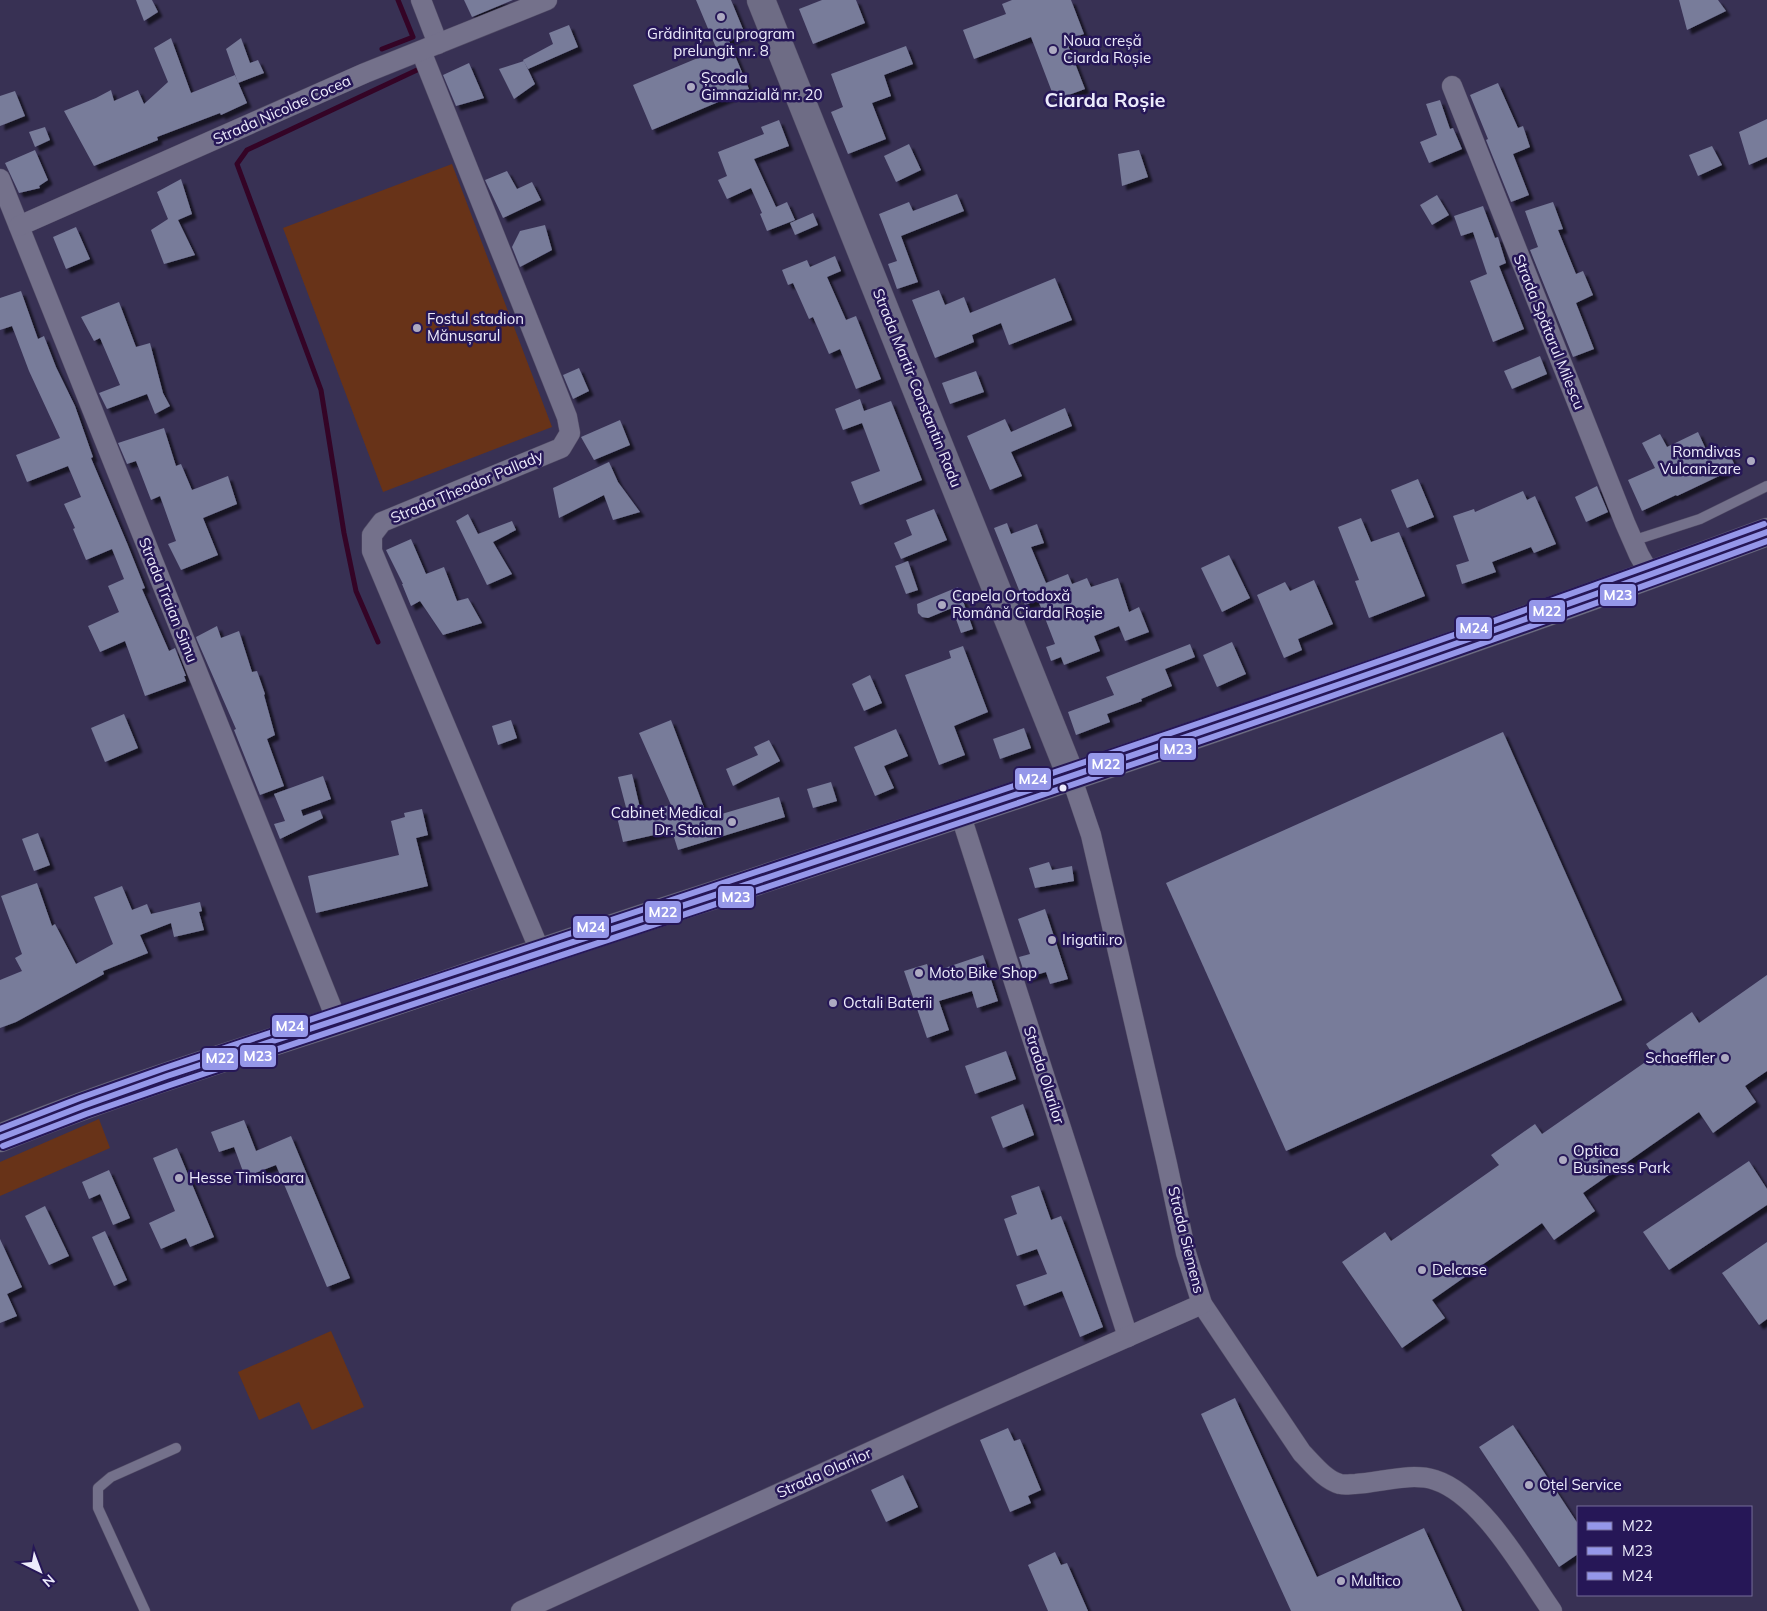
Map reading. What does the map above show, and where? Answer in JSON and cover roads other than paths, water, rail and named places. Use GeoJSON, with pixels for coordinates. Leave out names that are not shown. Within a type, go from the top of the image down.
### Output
{"type":"FeatureCollection","features":[{"type":"Feature","properties":{"kind":"main road"},"geometry":{"type":"LineString","coordinates":[[0,1138],[52,1117],[186,1069],[337,1021],[540,951],[960,813],[1380,671],[1650,576],[1767,532]]}},
{"type":"Feature","properties":{"kind":"street","name":"Strada Theodor Pallady"},"geometry":{"type":"LineString","coordinates":[[420,0],[430,47],[567,417],[570,433],[561,448],[382,522],[372,535],[372,551],[540,951]]}},
{"type":"Feature","properties":{"kind":"street","name":"Strada Nicolae Cocea"},"geometry":{"type":"LineString","coordinates":[[19,226],[365,74],[547,0]]}},
{"type":"Feature","properties":{"kind":"street","name":"Strada Martir Constantin Radu"},"geometry":{"type":"LineString","coordinates":[[761,0],[1071,776]]}},
{"type":"Feature","properties":{"kind":"street","name":"Strada Spătarul Milescu"},"geometry":{"type":"LineString","coordinates":[[1452,86],[1632,541],[1650,576]]}},
{"type":"Feature","properties":{"kind":"street","name":"Strada Traian Simu"},"geometry":{"type":"LineString","coordinates":[[0,179],[337,1021]]}},
{"type":"Feature","properties":{"kind":"street","name":"Strada Siemens"},"geometry":{"type":"LineString","coordinates":[[1071,776],[1091,835],[1186,1253],[1202,1304],[1302,1453],[1323,1474],[1340,1484],[1362,1484],[1392,1478],[1418,1478],[1433,1479],[1449,1486],[1473,1504],[1500,1537],[1552,1611]]}},
{"type":"Feature","properties":{"kind":"street","name":"Strada Olarilor"},"geometry":{"type":"LineString","coordinates":[[960,813],[1128,1337]]}},
{"type":"Feature","properties":{"kind":"street","name":"Strada Olarilor"},"geometry":{"type":"LineString","coordinates":[[521,1611],[1202,1304]]}},
{"type":"Feature","properties":{"kind":"lane"},"geometry":{"type":"LineString","coordinates":[[1632,541],[1700,519],[1767,486]]}},
{"type":"Feature","properties":{"kind":"lane"},"geometry":{"type":"LineString","coordinates":[[144,1611],[98,1508],[98,1488],[111,1477],[176,1448]]}},
{"type":"Feature","properties":{"kind":"waterway"},"geometry":{"type":"LineString","coordinates":[[382,49],[413,37],[398,0]]}},
{"type":"Feature","properties":{"kind":"waterway"},"geometry":{"type":"LineString","coordinates":[[378,642],[356,591],[344,533],[321,390],[237,164],[247,150],[417,70]]}},
{"type":"Feature","properties":{"kind":"place","name":"Grădinița cu program prelungit nr. 8"},"geometry":{"type":"Point","coordinates":[721,17]}},
{"type":"Feature","properties":{"kind":"place","name":"Noua creșă Ciarda Roșie"},"geometry":{"type":"Point","coordinates":[1053,50]}},
{"type":"Feature","properties":{"kind":"place","name":"Școala Gimnazială nr. 20"},"geometry":{"type":"Point","coordinates":[691,87]}},
{"type":"Feature","properties":{"kind":"place","name":"Fostul stadion Mănușarul"},"geometry":{"type":"Point","coordinates":[417,328]}},
{"type":"Feature","properties":{"kind":"place","name":"Romdivas Vulcanizare"},"geometry":{"type":"Point","coordinates":[1751,461]}},
{"type":"Feature","properties":{"kind":"place","name":"Capela Ortodoxă Română Ciarda Roșie"},"geometry":{"type":"Point","coordinates":[942,605]}},
{"type":"Feature","properties":{"kind":"place","name":"Cabinet Medical Dr. Stoian"},"geometry":{"type":"Point","coordinates":[732,822]}},
{"type":"Feature","properties":{"kind":"place","name":"Irigatii.ro"},"geometry":{"type":"Point","coordinates":[1052,940]}},
{"type":"Feature","properties":{"kind":"place","name":"Moto Bike Shop"},"geometry":{"type":"Point","coordinates":[919,973]}},
{"type":"Feature","properties":{"kind":"place","name":"Octali Baterii"},"geometry":{"type":"Point","coordinates":[833,1003]}},
{"type":"Feature","properties":{"kind":"place","name":"Schaeffler"},"geometry":{"type":"Point","coordinates":[1725,1058]}},
{"type":"Feature","properties":{"kind":"place","name":"Optica Business Park"},"geometry":{"type":"Point","coordinates":[1563,1160]}},
{"type":"Feature","properties":{"kind":"place","name":"Hesse Timisoara"},"geometry":{"type":"Point","coordinates":[179,1178]}},
{"type":"Feature","properties":{"kind":"place","name":"Delcase"},"geometry":{"type":"Point","coordinates":[1422,1270]}},
{"type":"Feature","properties":{"kind":"place","name":"Oțel Service"},"geometry":{"type":"Point","coordinates":[1529,1485]}},
{"type":"Feature","properties":{"kind":"place","name":"Multico"},"geometry":{"type":"Point","coordinates":[1341,1581]}},
{"type":"Feature","properties":{"kind":"district","name":"Ciarda Roșie"},"geometry":{"type":"Point","coordinates":[1105,100]}}]}
